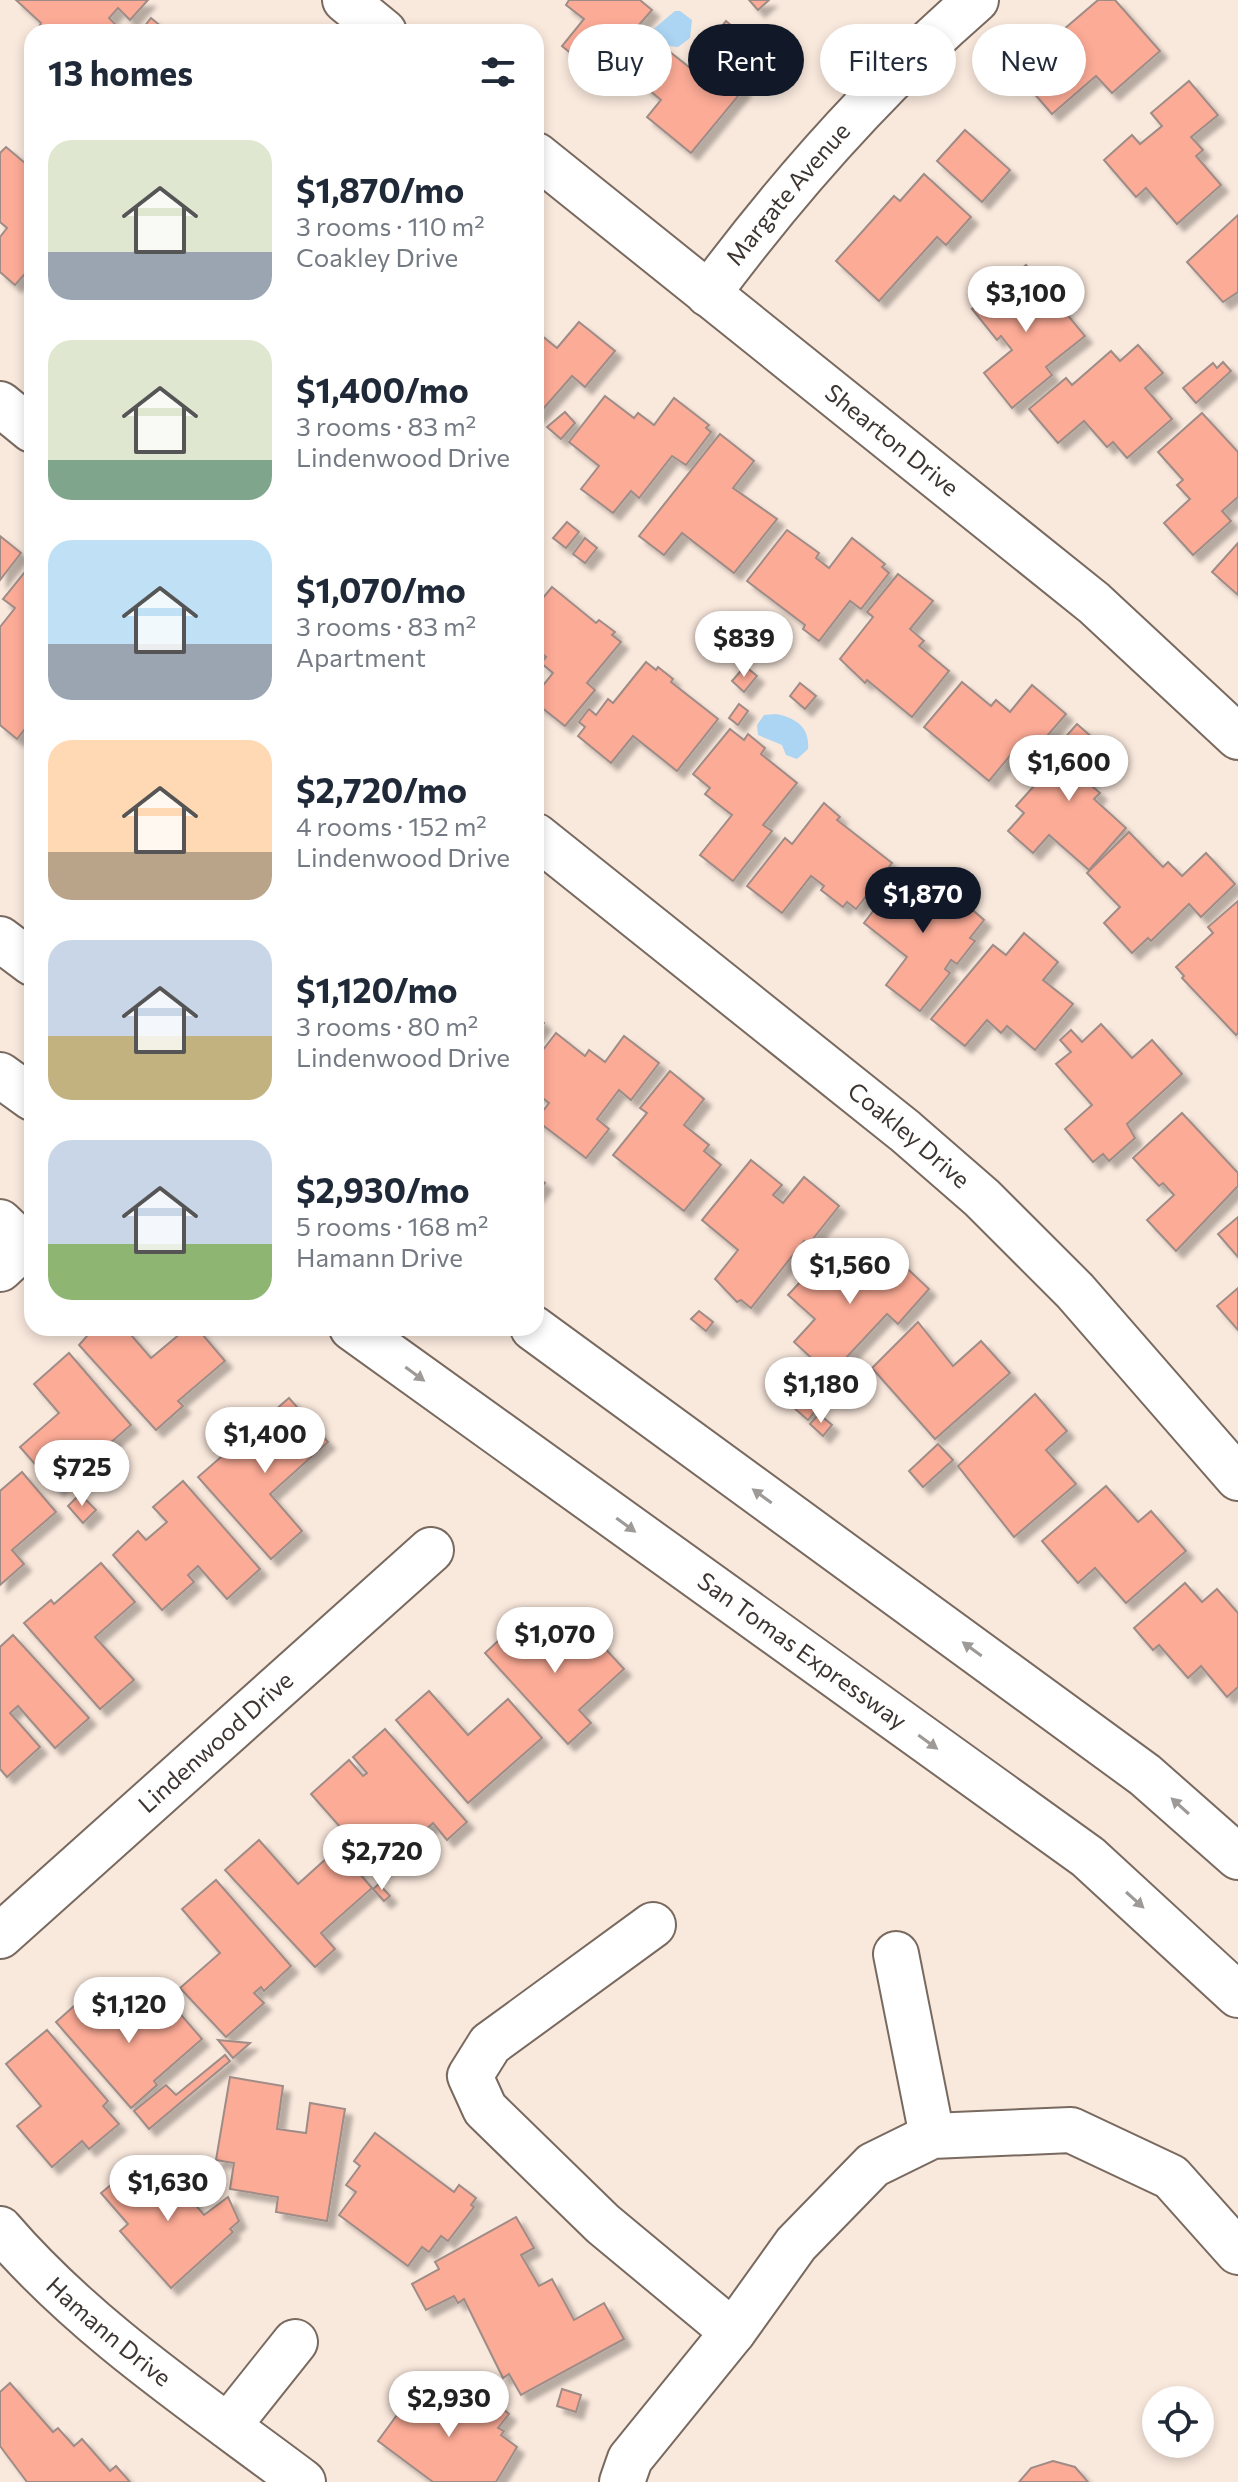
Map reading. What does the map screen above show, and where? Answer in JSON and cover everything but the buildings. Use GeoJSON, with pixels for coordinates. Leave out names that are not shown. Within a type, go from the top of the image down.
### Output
{"type":"FeatureCollection","features":[{"type":"Feature","properties":{"kind":"main road"},"geometry":{"type":"LineString","coordinates":[[345,0],[374,24]]}},
{"type":"Feature","properties":{"kind":"main road","name":"Margate Avenue"},"geometry":{"type":"LineString","coordinates":[[708,294],[827,143],[915,53],[976,0]]}},
{"type":"Feature","properties":{"kind":"main road","name":"Shearton Drive"},"geometry":{"type":"LineString","coordinates":[[544,161],[1094,603],[1238,737]]}},
{"type":"Feature","properties":{"kind":"main road"},"geometry":{"type":"LineString","coordinates":[[0,404],[24,424]]}},
{"type":"Feature","properties":{"kind":"main road","name":"Coakley Drive"},"geometry":{"type":"LineString","coordinates":[[544,842],[905,1131],[982,1198],[1075,1291],[1238,1478]]}},
{"type":"Feature","properties":{"kind":"main road"},"geometry":{"type":"LineString","coordinates":[[0,939],[24,957]]}},
{"type":"Feature","properties":{"kind":"main road"},"geometry":{"type":"LineString","coordinates":[[0,1075],[24,1092]]}},
{"type":"Feature","properties":{"kind":"main road","name":"San Tomas Expressway"},"geometry":{"type":"LineString","coordinates":[[363,1336],[1088,1857],[1238,1995]]}},
{"type":"Feature","properties":{"kind":"main road"},"geometry":{"type":"LineString","coordinates":[[544,1336],[1145,1775],[1238,1857]]}},
{"type":"Feature","properties":{"kind":"main road","name":"Lindenwood Drive"},"geometry":{"type":"LineString","coordinates":[[0,1936],[431,1550]]}},
{"type":"Feature","properties":{"kind":"main road"},"geometry":{"type":"LineString","coordinates":[[653,1925],[490,2044],[470,2076],[485,2109],[592,2213],[733,2332]]}},
{"type":"Feature","properties":{"kind":"main road"},"geometry":{"type":"LineString","coordinates":[[896,1954],[932,2136]]}},
{"type":"Feature","properties":{"kind":"main road"},"geometry":{"type":"LineString","coordinates":[[622,2482],[630,2459],[733,2332],[796,2244],[873,2165],[932,2136],[1071,2130],[1171,2177],[1238,2252]]}},
{"type":"Feature","properties":{"kind":"main road","name":"Hamann Drive"},"geometry":{"type":"LineString","coordinates":[[0,2229],[37,2272],[92,2321],[303,2482]]}},
{"type":"Feature","properties":{"kind":"main road"},"geometry":{"type":"LineString","coordinates":[[228,2426],[295,2342]]}},
{"type":"Feature","properties":{"kind":"water"},"geometry":{"type":"Polygon","coordinates":[[[675,11],[692,20],[692,24],[688,24],[688,40],[678,47],[672,46],[672,24],[659,24],[675,11]]]}},
{"type":"Feature","properties":{"kind":"water"},"geometry":{"type":"Polygon","coordinates":[[[776,714],[795,721],[807,735],[808,749],[797,759],[786,755],[782,745],[758,735],[757,725],[764,715],[776,714]]]}}]}
